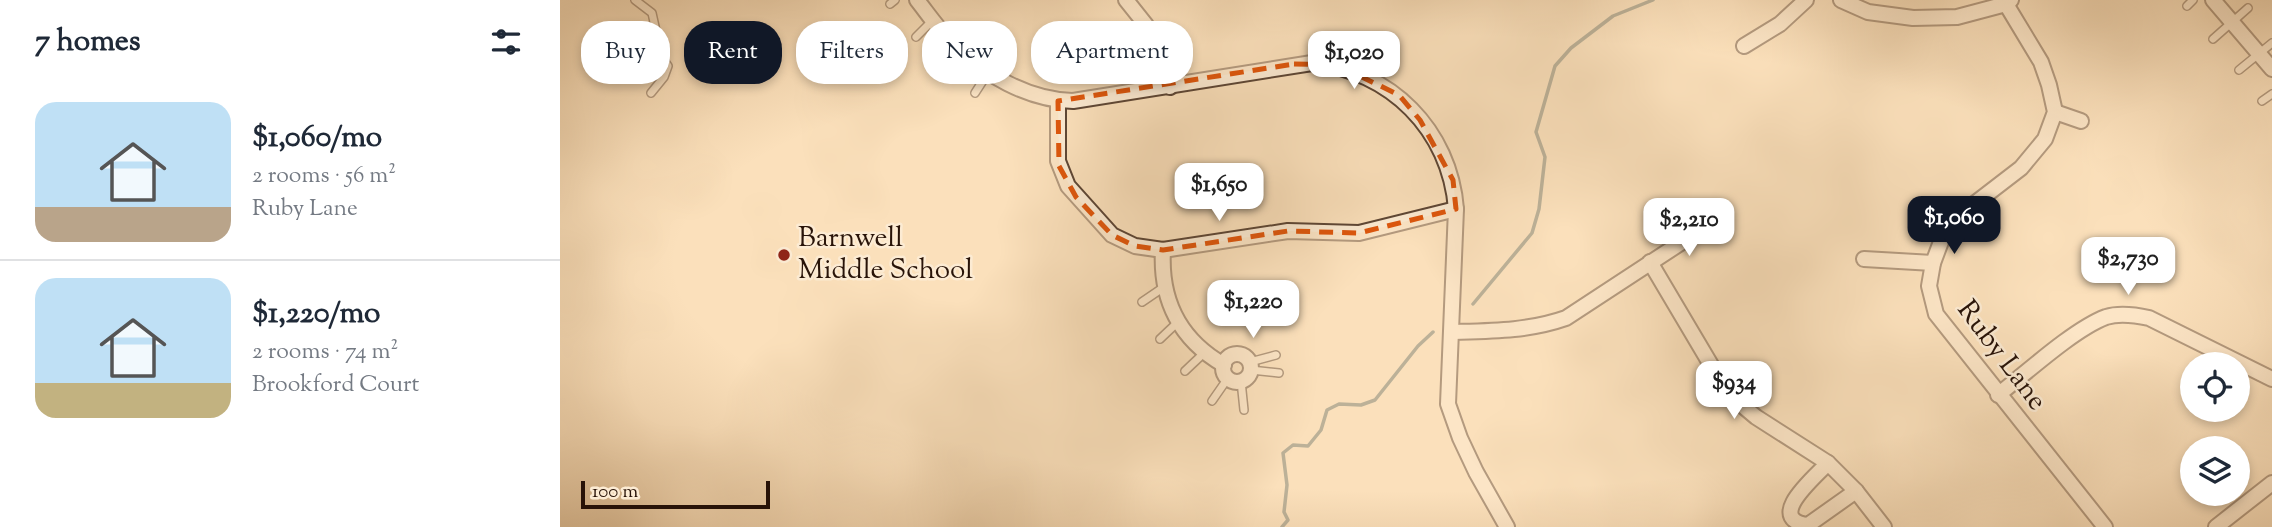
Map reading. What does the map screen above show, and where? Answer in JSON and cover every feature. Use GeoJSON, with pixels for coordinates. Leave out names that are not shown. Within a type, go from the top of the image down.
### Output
{"type":"FeatureCollection","features":[{"type":"Feature","properties":{"kind":"street"},"geometry":{"type":"LineString","coordinates":[[917,0],[933,20]]}},
{"type":"Feature","properties":{"kind":"street"},"geometry":{"type":"LineString","coordinates":[[1126,0],[1146,25],[1170,87]]}},
{"type":"Feature","properties":{"kind":"street"},"geometry":{"type":"LineString","coordinates":[[1744,46],[1780,24],[1807,0]]}},
{"type":"Feature","properties":{"kind":"street"},"geometry":{"type":"LineString","coordinates":[[1841,0],[1868,12],[1913,18],[1957,17],[2008,2],[2041,62],[2055,111],[2081,121]]}},
{"type":"Feature","properties":{"kind":"street"},"geometry":{"type":"LineString","coordinates":[[2213,0],[2272,69]]}},
{"type":"Feature","properties":{"kind":"street"},"geometry":{"type":"LineString","coordinates":[[1010,84],[1042,97],[1073,101],[1311,63],[1337,65],[1399,95],[1430,133],[1453,180],[1457,209],[1448,404],[1465,450],[1507,527]]}},
{"type":"Feature","properties":{"kind":"street"},"geometry":{"type":"LineString","coordinates":[[1058,100],[1058,161],[1068,186],[1112,235],[1135,246],[1163,250],[1287,231],[1359,233],[1457,209]]}},
{"type":"Feature","properties":{"kind":"street","name":"Ruby Lane"},"geometry":{"type":"LineString","coordinates":[[2055,111],[2045,139],[2021,168],[1969,208],[1945,231],[1928,286],[1936,314],[2105,527]]}},
{"type":"Feature","properties":{"kind":"street"},"geometry":{"type":"LineString","coordinates":[[1453,332],[1506,331],[1566,318],[1708,225]]}},
{"type":"Feature","properties":{"kind":"street"},"geometry":{"type":"LineString","coordinates":[[1163,250],[1164,287],[1179,321],[1204,354],[1239,371]]}},
{"type":"Feature","properties":{"kind":"street"},"geometry":{"type":"LineString","coordinates":[[1864,259],[1933,263]]}},
{"type":"Feature","properties":{"kind":"street"},"geometry":{"type":"LineString","coordinates":[[1650,261],[1714,370],[1737,401],[1756,417],[1828,463],[1856,491],[1884,527]]}},
{"type":"Feature","properties":{"kind":"street"},"geometry":{"type":"LineString","coordinates":[[1998,395],[2069,339],[2105,318],[2133,315],[2149,318],[2272,379]]}},
{"type":"Feature","properties":{"kind":"street"},"geometry":{"type":"LineString","coordinates":[[1828,463],[1794,500],[1790,512],[1792,517],[1799,523],[1808,525],[1856,491]]}},
{"type":"Feature","properties":{"kind":"street"},"geometry":{"type":"LineString","coordinates":[[2216,527],[2272,483]]}},
{"type":"Feature","properties":{"kind":"lane"},"geometry":{"type":"LineString","coordinates":[[635,0],[652,13],[656,31],[654,45],[667,65],[664,77],[651,93]]}},
{"type":"Feature","properties":{"kind":"lane"},"geometry":{"type":"LineString","coordinates":[[2213,38],[2248,8]]}},
{"type":"Feature","properties":{"kind":"lane"},"geometry":{"type":"LineString","coordinates":[[916,37],[933,20]]}},
{"type":"Feature","properties":{"kind":"lane"},"geometry":{"type":"LineString","coordinates":[[2239,70],[2272,43]]}},
{"type":"Feature","properties":{"kind":"lane"},"geometry":{"type":"LineString","coordinates":[[975,93],[980,84]]}},
{"type":"Feature","properties":{"kind":"lane"},"geometry":{"type":"LineString","coordinates":[[2262,102],[2272,94]]}},
{"type":"Feature","properties":{"kind":"lane"},"geometry":{"type":"LineString","coordinates":[[1142,302],[1164,287]]}},
{"type":"Feature","properties":{"kind":"lane"},"geometry":{"type":"LineString","coordinates":[[1160,338],[1179,321]]}},
{"type":"Feature","properties":{"kind":"lane"},"geometry":{"type":"LineString","coordinates":[[1185,371],[1204,354]]}},
{"type":"Feature","properties":{"kind":"lane"},"geometry":{"type":"LineString","coordinates":[[1212,401],[1239,371],[1276,355]]}},
{"type":"Feature","properties":{"kind":"lane"},"geometry":{"type":"LineString","coordinates":[[1239,371],[1279,373]]}},
{"type":"Feature","properties":{"kind":"lane"},"geometry":{"type":"LineString","coordinates":[[1239,371],[1244,410]]}},
{"type":"Feature","properties":{"kind":"highlighted area"},"geometry":{"type":"Polygon","coordinates":[[[1294,64],[1337,65],[1399,95],[1420,120],[1453,180],[1456,209],[1359,233],[1288,231],[1163,250],[1135,246],[1112,235],[1076,197],[1059,166],[1058,101],[1294,64]]]}},
{"type":"Feature","properties":{"kind":"waterway"},"geometry":{"type":"LineString","coordinates":[[1473,304],[1532,233],[1539,209],[1545,157],[1536,132],[1555,66],[1571,48],[1613,16],[1653,0]]}},
{"type":"Feature","properties":{"kind":"waterway"},"geometry":{"type":"LineString","coordinates":[[1282,527],[1288,520],[1284,512],[1287,485],[1283,453],[1293,445],[1308,446],[1321,430],[1327,410],[1339,404],[1361,405],[1375,400],[1418,346],[1433,332]]}},
{"type":"Feature","properties":{"kind":"place","name":"Barnwell Middle School"},"geometry":{"type":"Point","coordinates":[784,255]}}]}
